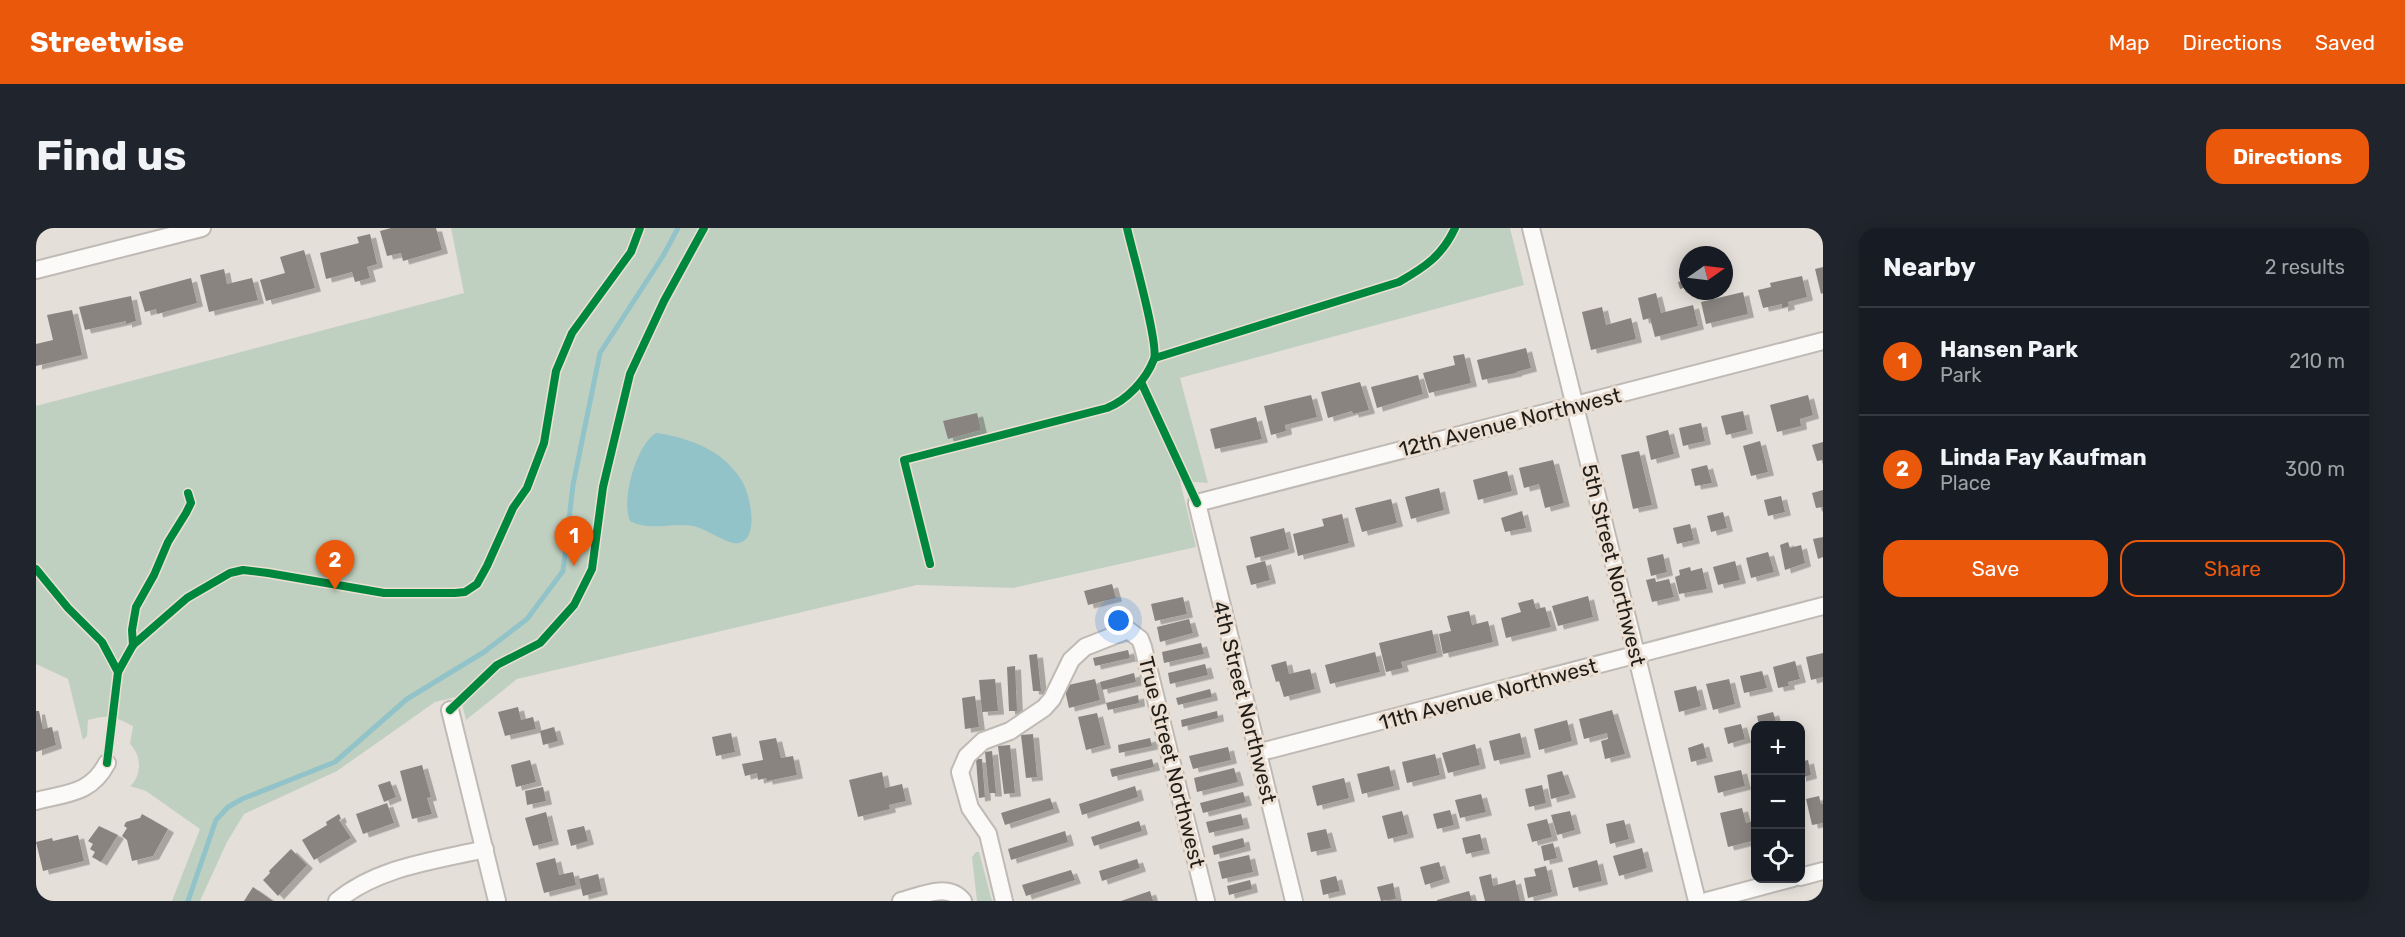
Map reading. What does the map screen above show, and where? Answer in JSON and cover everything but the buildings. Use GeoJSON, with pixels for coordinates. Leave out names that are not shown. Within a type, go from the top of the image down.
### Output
{"type":"FeatureCollection","features":[{"type":"Feature","properties":{"kind":"street"},"geometry":{"type":"LineString","coordinates":[[36,270],[202,228]]}},
{"type":"Feature","properties":{"kind":"street","name":"5th Street Northwest"},"geometry":{"type":"LineString","coordinates":[[1531,228],[1697,901]]}},
{"type":"Feature","properties":{"kind":"street","name":"12th Avenue Northwest"},"geometry":{"type":"LineString","coordinates":[[1197,503],[1823,341]]}},
{"type":"Feature","properties":{"kind":"street","name":"4th Street Northwest"},"geometry":{"type":"LineString","coordinates":[[1197,503],[1294,901]]}},
{"type":"Feature","properties":{"kind":"street","name":"11th Avenue Northwest"},"geometry":{"type":"LineString","coordinates":[[1257,753],[1823,606]]}},
{"type":"Feature","properties":{"kind":"street","name":"True Street Northwest"},"geometry":{"type":"LineString","coordinates":[[1004,901],[988,834],[970,808],[960,772],[967,756],[982,741],[1010,731],[1044,708],[1052,699],[1071,660],[1085,647],[1128,630],[1140,639],[1143,647],[1206,901]]}},
{"type":"Feature","properties":{"kind":"street"},"geometry":{"type":"LineString","coordinates":[[450,710],[497,901]]}},
{"type":"Feature","properties":{"kind":"street"},"geometry":{"type":"LineString","coordinates":[[36,801],[90,786],[100,777],[107,763]]}},
{"type":"Feature","properties":{"kind":"street"},"geometry":{"type":"LineString","coordinates":[[337,901],[362,884],[387,873],[485,849]]}},
{"type":"Feature","properties":{"kind":"street"},"geometry":{"type":"LineString","coordinates":[[1805,876],[1823,871]]}},
{"type":"Feature","properties":{"kind":"street"},"geometry":{"type":"LineString","coordinates":[[1707,901],[1777,883]]}},
{"type":"Feature","properties":{"kind":"street"},"geometry":{"type":"LineString","coordinates":[[901,901],[941,891],[954,892],[961,899]]}},
{"type":"Feature","properties":{"kind":"green space"},"geometry":{"type":"Polygon","coordinates":[[[451,228],[1510,228],[1524,285],[1180,378],[1208,483],[1180,481],[1196,547],[1013,588],[917,585],[517,679],[466,720],[460,696],[435,702],[337,771],[244,814],[227,842],[200,901],[172,901],[200,829],[146,791],[130,786],[137,776],[139,765],[137,754],[130,744],[133,726],[111,717],[88,720],[87,736],[83,740],[68,679],[36,664],[36,406],[464,293],[451,228]]]}},
{"type":"Feature","properties":{"kind":"green space"},"geometry":{"type":"Polygon","coordinates":[[[979,852],[992,901],[977,901],[972,857],[979,852]]]}},
{"type":"Feature","properties":{"kind":"water"},"geometry":{"type":"Polygon","coordinates":[[[656,433],[701,445],[717,454],[734,470],[745,487],[750,505],[751,525],[745,539],[735,543],[693,526],[646,526],[630,521],[627,500],[632,474],[642,449],[656,433]]]}},
{"type":"Feature","properties":{"kind":"waterway"},"geometry":{"type":"LineString","coordinates":[[188,901],[216,820],[228,807],[242,799],[335,762],[407,699],[484,652],[527,619],[563,571],[573,485],[600,353],[663,256],[678,228]]}},
{"type":"Feature","properties":{"kind":"cycle path"},"geometry":{"type":"LineString","coordinates":[[107,763],[118,672],[133,645],[187,598],[230,573],[243,570],[268,573],[384,593],[455,593],[465,592],[477,584],[513,508],[527,488],[544,443],[556,371],[572,333],[631,252],[640,228]]}},
{"type":"Feature","properties":{"kind":"cycle path"},"geometry":{"type":"LineString","coordinates":[[450,710],[497,665],[540,643],[574,605],[592,569],[603,487],[630,374],[664,301],[704,228]]}},
{"type":"Feature","properties":{"kind":"cycle path"},"geometry":{"type":"LineString","coordinates":[[930,564],[904,460],[1107,408],[1129,395],[1151,367],[1154,359],[1153,335],[1127,228]]}},
{"type":"Feature","properties":{"kind":"cycle path"},"geometry":{"type":"LineString","coordinates":[[1155,358],[1399,282],[1432,260],[1455,228]]}},
{"type":"Feature","properties":{"kind":"cycle path"},"geometry":{"type":"LineString","coordinates":[[1141,382],[1197,503]]}},
{"type":"Feature","properties":{"kind":"cycle path"},"geometry":{"type":"LineString","coordinates":[[133,645],[132,630],[136,607],[154,575],[168,542],[191,503],[188,493]]}},
{"type":"Feature","properties":{"kind":"cycle path"},"geometry":{"type":"LineString","coordinates":[[36,569],[68,608],[102,642],[118,672]]}},
{"type":"Feature","properties":{"kind":"place","name":"Hansen Park"},"geometry":{"type":"Point","coordinates":[574,566]}},
{"type":"Feature","properties":{"kind":"place","name":"Linda Fay Kaufman"},"geometry":{"type":"Point","coordinates":[335,590]}}]}
